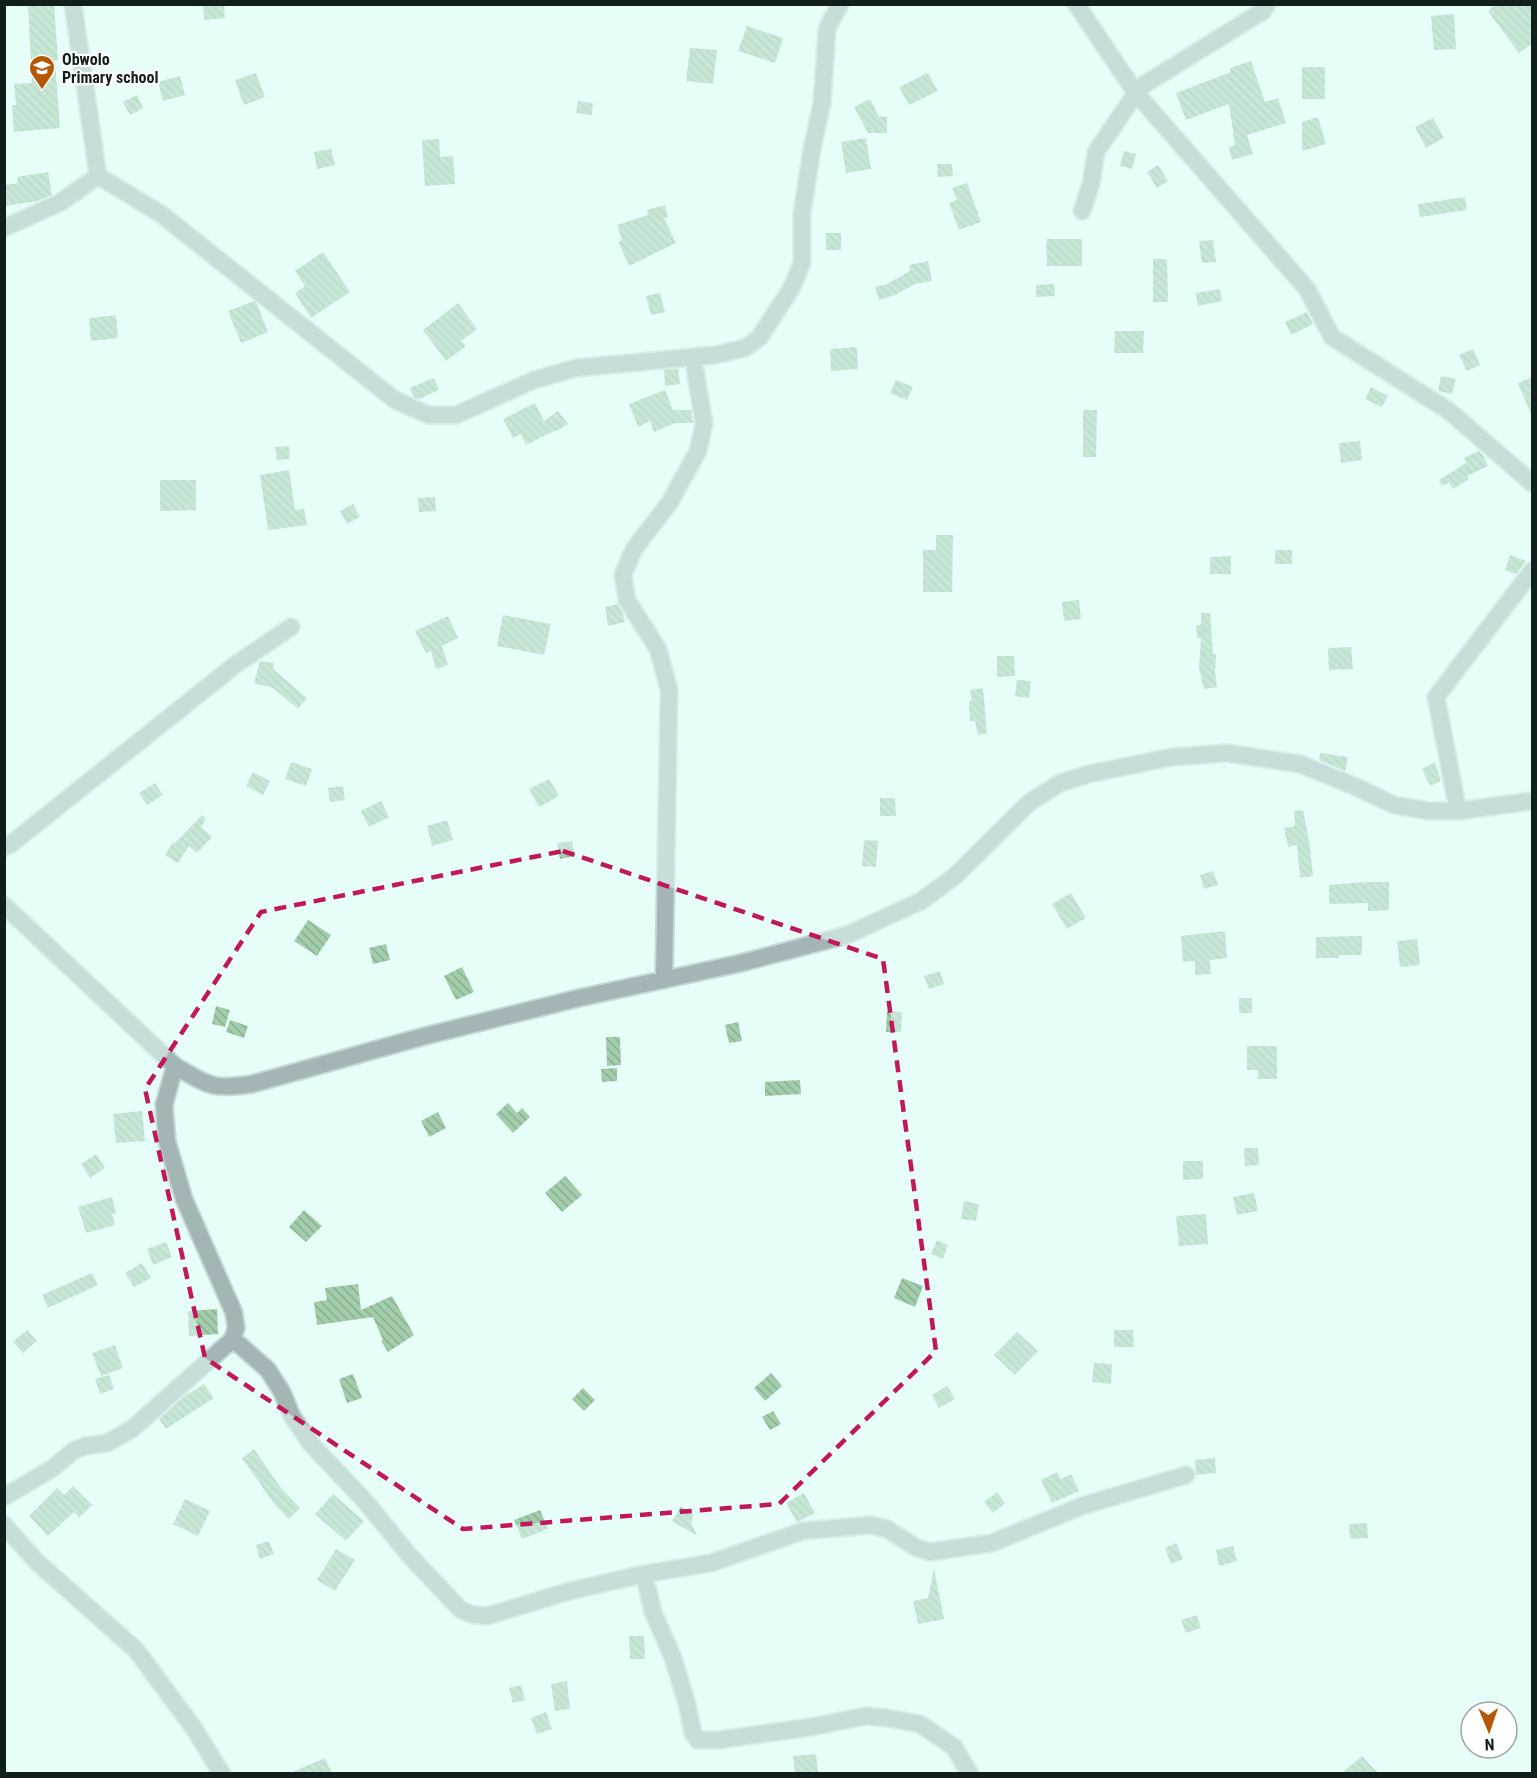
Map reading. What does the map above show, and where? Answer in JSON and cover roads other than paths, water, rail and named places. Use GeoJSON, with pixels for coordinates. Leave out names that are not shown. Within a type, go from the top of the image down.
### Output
{"type":"FeatureCollection","features":[{"type":"Feature","properties":{"kind":"street"},"geometry":{"type":"LineString","coordinates":[[73,4],[98,176]]}},
{"type":"Feature","properties":{"kind":"street"},"geometry":{"type":"LineString","coordinates":[[98,176],[161,214],[395,400],[429,415],[456,415],[534,380],[576,369],[716,355],[745,348],[759,338],[791,289],[802,263],[802,213],[822,103],[827,29],[840,4]]}},
{"type":"Feature","properties":{"kind":"street"},"geometry":{"type":"LineString","coordinates":[[1076,4],[1136,93],[1308,289],[1332,337],[1449,411],[1533,483]]}},
{"type":"Feature","properties":{"kind":"street"},"geometry":{"type":"LineString","coordinates":[[1082,211],[1091,184],[1096,152],[1136,93],[1145,84],[1263,11],[1267,4]]}},
{"type":"Feature","properties":{"kind":"street"},"geometry":{"type":"LineString","coordinates":[[4,228],[62,202],[98,176]]}},
{"type":"Feature","properties":{"kind":"street"},"geometry":{"type":"LineString","coordinates":[[663,980],[669,690],[658,649],[627,600],[623,575],[634,549],[670,502],[698,451],[704,424],[693,357]]}},
{"type":"Feature","properties":{"kind":"street"},"geometry":{"type":"LineString","coordinates":[[1458,811],[1436,698],[1533,571]]}},
{"type":"Feature","properties":{"kind":"street"},"geometry":{"type":"LineString","coordinates":[[4,847],[20,837],[235,665],[291,627]]}},
{"type":"Feature","properties":{"kind":"street"},"geometry":{"type":"LineString","coordinates":[[4,905],[175,1066],[208,1085],[226,1088],[252,1084],[424,1036],[579,998],[741,963],[847,935],[921,901],[955,876],[1030,802],[1060,783],[1089,774],[1172,757],[1227,753],[1300,764],[1394,805],[1429,811],[1458,811],[1533,801]]}},
{"type":"Feature","properties":{"kind":"street"},"geometry":{"type":"LineString","coordinates":[[4,1497],[52,1468],[73,1451],[85,1446],[107,1443],[132,1430],[233,1339],[237,1328],[234,1313],[184,1199],[167,1141],[164,1105],[175,1066]]}},
{"type":"Feature","properties":{"kind":"street"},"geometry":{"type":"LineString","coordinates":[[233,1339],[268,1370],[282,1392],[292,1416],[311,1444],[461,1610],[474,1615],[488,1616],[570,1591],[644,1574],[711,1563],[804,1531],[871,1525],[887,1529],[915,1547],[930,1552],[992,1543],[1082,1506],[1186,1475]]}},
{"type":"Feature","properties":{"kind":"street"},"geometry":{"type":"LineString","coordinates":[[4,1525],[37,1562],[136,1650],[193,1727],[222,1773]]}},
{"type":"Feature","properties":{"kind":"street"},"geometry":{"type":"LineString","coordinates":[[644,1574],[653,1612],[673,1658],[693,1733],[698,1740],[718,1740],[811,1727],[866,1716],[887,1718],[920,1724],[954,1747],[970,1773]]}},
{"type":"Feature","properties":{"kind":"place","name":"Obwolo Primary school"},"geometry":{"type":"Point","coordinates":[42,91]}}]}
